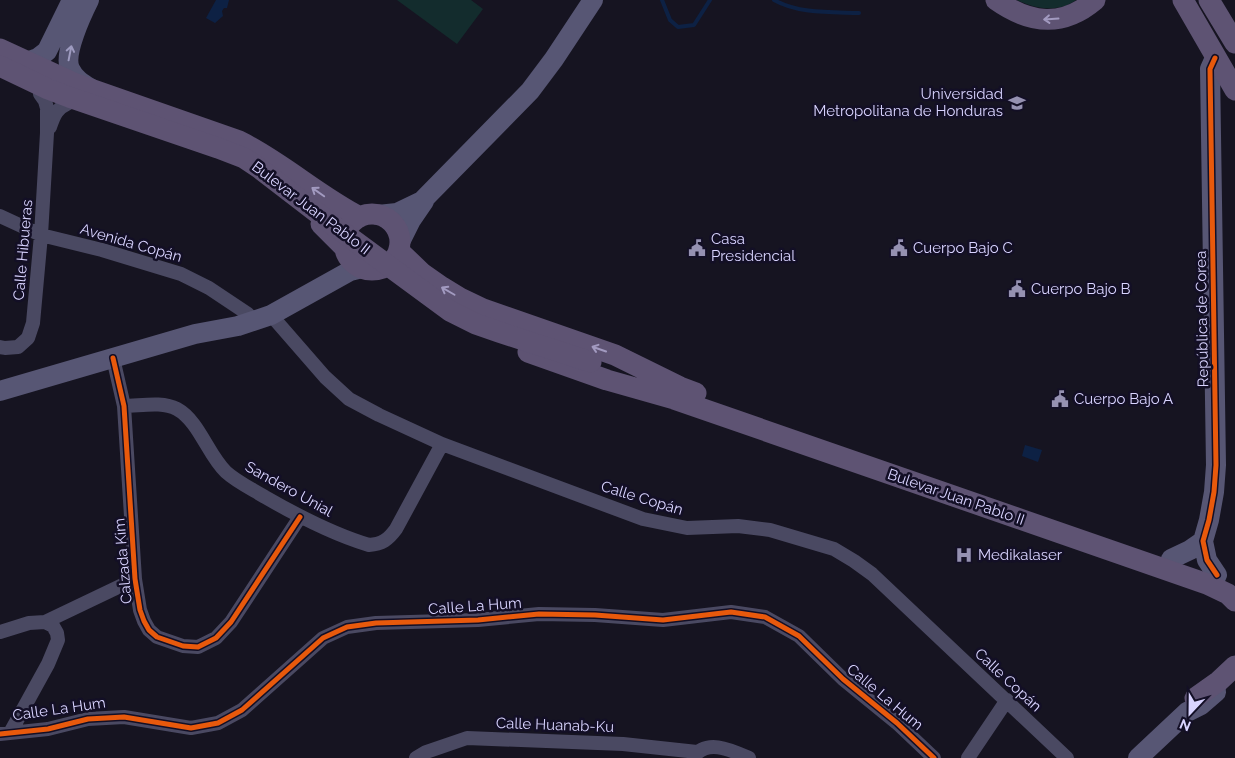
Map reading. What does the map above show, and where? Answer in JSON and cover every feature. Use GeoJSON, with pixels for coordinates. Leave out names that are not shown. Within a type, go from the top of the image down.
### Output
{"type":"FeatureCollection","features":[{"type":"Feature","properties":{"kind":"main road"},"geometry":{"type":"LineString","coordinates":[[996,0],[1011,10],[1027,17],[1043,20],[1058,19],[1073,14],[1095,0]]}},
{"type":"Feature","properties":{"kind":"main road"},"geometry":{"type":"LineString","coordinates":[[1183,0],[1235,90]]}},
{"type":"Feature","properties":{"kind":"main road"},"geometry":{"type":"LineString","coordinates":[[1209,0],[1235,43]]}},
{"type":"Feature","properties":{"kind":"main road"},"geometry":{"type":"LineString","coordinates":[[1217,0],[1235,13]]}},
{"type":"Feature","properties":{"kind":"main road","name":"Bulevar Juan Pablo II"},"geometry":{"type":"LineString","coordinates":[[0,49],[94,91],[246,144],[259,151],[325,198],[369,216]]}},
{"type":"Feature","properties":{"kind":"main road","name":"Bulevar Juan Pablo II"},"geometry":{"type":"LineString","coordinates":[[0,66],[48,89],[244,158],[450,311],[476,324],[611,369],[1207,584],[1228,594],[1235,601]]}},
{"type":"Feature","properties":{"kind":"main road","name":"Bulevar Juan Pablo II"},"geometry":{"type":"LineString","coordinates":[[0,75],[40,94],[67,104],[228,157],[248,168],[279,190],[359,260],[448,317],[478,332],[607,380],[677,393],[1171,559],[1226,580]]}},
{"type":"Feature","properties":{"kind":"main road"},"geometry":{"type":"LineString","coordinates":[[369,216],[386,219],[394,225],[398,233],[399,246],[394,259],[388,265],[359,260],[344,239],[352,223],[369,216]]}},
{"type":"Feature","properties":{"kind":"main road","name":"Bulevar Juan Pablo II"},"geometry":{"type":"LineString","coordinates":[[399,246],[422,273],[442,288],[460,298],[483,309],[615,355],[677,393]]}},
{"type":"Feature","properties":{"kind":"main road"},"geometry":{"type":"LineString","coordinates":[[1191,705],[1235,666]]}},
{"type":"Feature","properties":{"kind":"street"},"geometry":{"type":"LineString","coordinates":[[27,62],[38,58],[47,51],[72,0]]}},
{"type":"Feature","properties":{"kind":"street"},"geometry":{"type":"LineString","coordinates":[[89,0],[78,26],[68,59],[69,68],[76,78],[94,91]]}},
{"type":"Feature","properties":{"kind":"street"},"geometry":{"type":"LineString","coordinates":[[369,216],[397,213],[422,201],[530,91],[554,60],[593,0]]}},
{"type":"Feature","properties":{"kind":"street","name":"República de Corea"},"geometry":{"type":"LineString","coordinates":[[1202,541],[1214,496],[1216,465],[1210,69],[1215,58]]}},
{"type":"Feature","properties":{"kind":"street","name":"Calle Hibueras"},"geometry":{"type":"LineString","coordinates":[[0,347],[18,347],[28,338],[33,322],[41,235],[47,132],[46,101],[40,94]]}},
{"type":"Feature","properties":{"kind":"street"},"geometry":{"type":"LineString","coordinates":[[47,132],[56,112],[60,107],[67,104]]}},
{"type":"Feature","properties":{"kind":"street"},"geometry":{"type":"LineString","coordinates":[[399,246],[414,216],[431,191]]}},
{"type":"Feature","properties":{"kind":"street","name":"Avenida Copán"},"geometry":{"type":"LineString","coordinates":[[0,216],[41,235],[145,262],[181,274],[209,288],[248,314]]}},
{"type":"Feature","properties":{"kind":"street"},"geometry":{"type":"LineString","coordinates":[[0,391],[195,334],[268,307],[342,264],[359,260]]}},
{"type":"Feature","properties":{"kind":"street"},"geometry":{"type":"LineString","coordinates":[[195,334],[238,326],[271,315],[350,271],[359,260]]}},
{"type":"Feature","properties":{"kind":"street","name":"Calle Copán"},"geometry":{"type":"LineString","coordinates":[[271,315],[325,378],[349,399],[378,415],[442,444],[659,524],[687,528],[754,527],[834,549],[872,574],[1067,758]]}},
{"type":"Feature","properties":{"kind":"street","name":"Calzada Kim"},"geometry":{"type":"LineString","coordinates":[[113,358],[124,406],[134,579],[140,610],[149,630],[163,640],[184,646],[198,647],[216,638],[231,622],[300,517]]}},
{"type":"Feature","properties":{"kind":"street","name":"Sandero Unial"},"geometry":{"type":"LineString","coordinates":[[124,406],[162,405],[179,410],[190,420],[226,472],[241,483],[300,517],[369,545],[380,544],[390,538],[442,444]]}},
{"type":"Feature","properties":{"kind":"street"},"geometry":{"type":"LineString","coordinates":[[1171,559],[1190,550],[1202,541],[1207,560],[1226,580]]}},
{"type":"Feature","properties":{"kind":"street"},"geometry":{"type":"LineString","coordinates":[[0,632],[29,623],[45,622],[134,579]]}},
{"type":"Feature","properties":{"kind":"street","name":"Calle La Hum"},"geometry":{"type":"LineString","coordinates":[[5,733],[48,728],[88,719],[124,717],[191,728],[218,724],[242,710],[323,638],[348,627],[478,620],[539,614],[595,615],[663,620],[731,612],[765,617],[799,636],[843,679],[897,723],[934,758]]}},
{"type":"Feature","properties":{"kind":"street"},"geometry":{"type":"LineString","coordinates":[[5,733],[48,664],[58,640],[57,632],[53,626],[45,622]]}},
{"type":"Feature","properties":{"kind":"street"},"geometry":{"type":"LineString","coordinates":[[1138,758],[1235,658]]}},
{"type":"Feature","properties":{"kind":"street"},"geometry":{"type":"LineString","coordinates":[[1191,705],[1201,705],[1235,675]]}},
{"type":"Feature","properties":{"kind":"street"},"geometry":{"type":"LineString","coordinates":[[968,758],[1006,700]]}},
{"type":"Feature","properties":{"kind":"street","name":"Calle Huanab-Ku"},"geometry":{"type":"LineString","coordinates":[[416,758],[426,752],[468,738],[623,744],[695,755],[706,747],[718,747],[749,758]]}},
{"type":"Feature","properties":{"kind":"green space"},"geometry":{"type":"Polygon","coordinates":[[[397,0],[471,0],[483,9],[457,44],[397,0]]]}},
{"type":"Feature","properties":{"kind":"green space"},"geometry":{"type":"Polygon","coordinates":[[[1017,0],[1076,0],[1062,7],[1047,8],[1031,6],[1017,0]]]}},
{"type":"Feature","properties":{"kind":"water"},"geometry":{"type":"Polygon","coordinates":[[[216,0],[229,0],[227,8],[224,8],[222,11],[223,16],[215,23],[206,18],[216,0]]]}},
{"type":"Feature","properties":{"kind":"water"},"geometry":{"type":"Polygon","coordinates":[[[1025,445],[1042,450],[1038,462],[1022,456],[1025,445]]]}},
{"type":"Feature","properties":{"kind":"waterway"},"geometry":{"type":"LineString","coordinates":[[662,0],[670,20],[678,27],[694,25],[710,0]]}},
{"type":"Feature","properties":{"kind":"waterway"},"geometry":{"type":"LineString","coordinates":[[774,0],[784,5],[804,10],[859,13]]}},
{"type":"Feature","properties":{"kind":"cycle path"},"geometry":{"type":"LineString","coordinates":[[1215,58],[1210,69],[1216,465],[1214,492],[1203,541],[1207,560],[1217,575]]}},
{"type":"Feature","properties":{"kind":"cycle path"},"geometry":{"type":"LineString","coordinates":[[113,358],[124,406],[135,579],[140,610],[144,621],[149,630],[157,637],[183,646],[198,647],[216,638],[231,622],[300,517]]}},
{"type":"Feature","properties":{"kind":"cycle path"},"geometry":{"type":"LineString","coordinates":[[0,734],[48,729],[88,719],[124,717],[191,728],[218,723],[242,710],[323,638],[347,627],[376,623],[478,620],[539,614],[595,615],[663,620],[731,612],[765,617],[799,636],[843,679],[897,723],[934,758]]}},
{"type":"Feature","properties":{"kind":"place","name":"Universidad Metropolitana de Honduras"},"geometry":{"type":"Point","coordinates":[1017,103]}},
{"type":"Feature","properties":{"kind":"place","name":"Casa Presidencial"},"geometry":{"type":"Point","coordinates":[697,248]}},
{"type":"Feature","properties":{"kind":"place","name":"Cuerpo Bajo C"},"geometry":{"type":"Point","coordinates":[899,248]}},
{"type":"Feature","properties":{"kind":"place","name":"Cuerpo Bajo B"},"geometry":{"type":"Point","coordinates":[1017,289]}},
{"type":"Feature","properties":{"kind":"place","name":"Cuerpo Bajo A"},"geometry":{"type":"Point","coordinates":[1060,399]}},
{"type":"Feature","properties":{"kind":"place","name":"Medikalaser"},"geometry":{"type":"Point","coordinates":[964,555]}}]}
